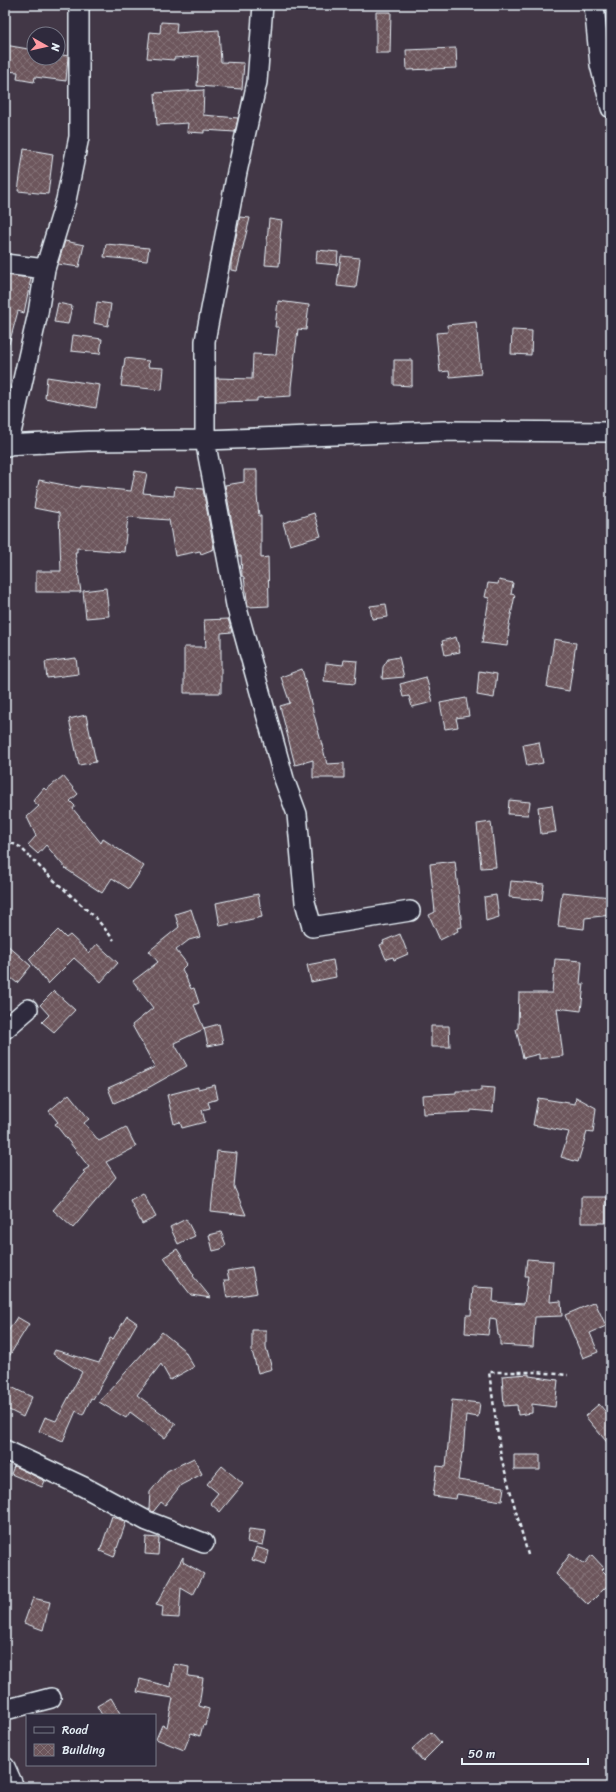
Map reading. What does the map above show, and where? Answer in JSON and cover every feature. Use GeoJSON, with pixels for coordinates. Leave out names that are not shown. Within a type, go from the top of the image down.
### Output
{"type":"FeatureCollection","features":[{"type":"Feature","properties":{"kind":"street"},"geometry":{"type":"LineString","coordinates":[[80,5],[80,137],[66,200],[45,269],[38,313],[7,445],[88,441],[205,440],[442,431],[611,432]]}},
{"type":"Feature","properties":{"kind":"street"},"geometry":{"type":"LineString","coordinates":[[263,5],[257,82],[237,172],[205,341],[205,440],[236,605],[284,779],[297,814],[305,902],[312,927],[410,911]]}},
{"type":"Feature","properties":{"kind":"street"},"geometry":{"type":"LineString","coordinates":[[594,5],[600,65],[611,108]]}},
{"type":"Feature","properties":{"kind":"street"},"geometry":{"type":"LineString","coordinates":[[5,264],[45,269]]}},
{"type":"Feature","properties":{"kind":"street"},"geometry":{"type":"LineString","coordinates":[[5,1029],[28,1009]]}},
{"type":"Feature","properties":{"kind":"street"},"geometry":{"type":"LineString","coordinates":[[5,1450],[84,1486],[147,1521],[204,1544]]}},
{"type":"Feature","properties":{"kind":"street"},"geometry":{"type":"LineString","coordinates":[[5,1710],[51,1698]]}},
{"type":"Feature","properties":{"kind":"street"},"geometry":{"type":"LineString","coordinates":[[5,1767],[14,1787]]}},
{"type":"Feature","properties":{"kind":"path"},"geometry":{"type":"LineString","coordinates":[[5,840],[20,847],[46,873],[96,918],[114,940]]}},
{"type":"Feature","properties":{"kind":"path"},"geometry":{"type":"LineString","coordinates":[[528,1555],[501,1457],[489,1372],[536,1372],[568,1375]]}},
{"type":"Feature","properties":{"kind":"building"},"geometry":{"type":"Polygon","coordinates":[[[376,12],[391,12],[390,53],[376,53],[376,12]]]}},
{"type":"Feature","properties":{"kind":"building"},"geometry":{"type":"Polygon","coordinates":[[[161,22],[177,23],[176,33],[219,30],[221,62],[244,63],[242,89],[197,86],[199,56],[174,58],[174,60],[147,58],[150,32],[160,33],[161,22]]]}},
{"type":"Feature","properties":{"kind":"building"},"geometry":{"type":"Polygon","coordinates":[[[5,45],[26,49],[26,66],[66,66],[66,56],[68,56],[66,81],[35,77],[34,82],[17,79],[18,72],[5,71],[5,45]]]}},
{"type":"Feature","properties":{"kind":"building"},"geometry":{"type":"Polygon","coordinates":[[[456,48],[457,68],[407,70],[406,50],[456,48]]]}},
{"type":"Feature","properties":{"kind":"building"},"geometry":{"type":"Polygon","coordinates":[[[204,90],[203,115],[238,118],[235,132],[204,130],[204,133],[187,132],[188,123],[157,125],[155,93],[204,90]]]}},
{"type":"Feature","properties":{"kind":"building"},"geometry":{"type":"Polygon","coordinates":[[[24,149],[53,154],[48,194],[18,191],[24,149]]]}},
{"type":"Feature","properties":{"kind":"building"},"geometry":{"type":"Polygon","coordinates":[[[240,217],[250,218],[237,271],[231,270],[231,262],[240,217]]]}},
{"type":"Feature","properties":{"kind":"building"},"geometry":{"type":"Polygon","coordinates":[[[269,219],[282,221],[279,266],[265,265],[269,219]]]}},
{"type":"Feature","properties":{"kind":"building"},"geometry":{"type":"Polygon","coordinates":[[[65,241],[84,245],[79,267],[58,264],[65,241]]]}},
{"type":"Feature","properties":{"kind":"building"},"geometry":{"type":"Polygon","coordinates":[[[106,244],[149,248],[147,261],[104,257],[106,244]]]}},
{"type":"Feature","properties":{"kind":"building"},"geometry":{"type":"Polygon","coordinates":[[[317,250],[338,252],[337,265],[316,263],[317,250]]]}},
{"type":"Feature","properties":{"kind":"building"},"geometry":{"type":"Polygon","coordinates":[[[341,256],[360,258],[356,288],[337,286],[341,256]]]}},
{"type":"Feature","properties":{"kind":"building"},"geometry":{"type":"Polygon","coordinates":[[[5,275],[31,278],[24,313],[18,311],[9,344],[5,344],[5,275]]]}},
{"type":"Feature","properties":{"kind":"building"},"geometry":{"type":"Polygon","coordinates":[[[278,301],[309,305],[306,330],[298,329],[291,396],[257,398],[257,401],[216,402],[216,378],[252,379],[253,354],[276,355],[279,327],[275,327],[278,301]]]}},
{"type":"Feature","properties":{"kind":"building"},"geometry":{"type":"Polygon","coordinates":[[[97,302],[111,304],[108,326],[94,323],[97,302]]]}},
{"type":"Feature","properties":{"kind":"building"},"geometry":{"type":"Polygon","coordinates":[[[58,303],[72,306],[68,324],[54,322],[58,303]]]}},
{"type":"Feature","properties":{"kind":"building"},"geometry":{"type":"Polygon","coordinates":[[[476,322],[481,374],[450,377],[449,371],[440,372],[436,333],[448,332],[447,325],[476,322]]]}},
{"type":"Feature","properties":{"kind":"building"},"geometry":{"type":"Polygon","coordinates":[[[512,330],[532,331],[531,355],[511,354],[512,330]]]}},
{"type":"Feature","properties":{"kind":"building"},"geometry":{"type":"Polygon","coordinates":[[[73,335],[102,339],[100,354],[71,351],[73,335]]]}},
{"type":"Feature","properties":{"kind":"building"},"geometry":{"type":"Polygon","coordinates":[[[125,358],[149,361],[148,367],[164,368],[162,390],[121,386],[125,358]]]}},
{"type":"Feature","properties":{"kind":"building"},"geometry":{"type":"Polygon","coordinates":[[[394,360],[412,360],[412,386],[394,385],[394,360]]]}},
{"type":"Feature","properties":{"kind":"building"},"geometry":{"type":"Polygon","coordinates":[[[47,377],[100,385],[96,408],[45,398],[47,377]]]}},
{"type":"Feature","properties":{"kind":"building"},"geometry":{"type":"Polygon","coordinates":[[[244,470],[257,470],[257,496],[259,516],[261,516],[261,558],[268,557],[269,606],[248,607],[244,577],[242,576],[241,556],[238,556],[225,485],[244,482],[244,470]]]}},
{"type":"Feature","properties":{"kind":"building"},"geometry":{"type":"Polygon","coordinates":[[[135,471],[147,473],[143,493],[174,496],[175,486],[203,489],[214,549],[201,554],[200,551],[175,556],[169,520],[128,517],[124,552],[77,548],[77,552],[75,552],[81,592],[36,592],[36,571],[61,571],[59,513],[34,508],[39,480],[79,488],[80,486],[131,491],[135,471]]]}},
{"type":"Feature","properties":{"kind":"building"},"geometry":{"type":"Polygon","coordinates":[[[314,513],[321,536],[290,545],[283,523],[314,513]]]}},
{"type":"Feature","properties":{"kind":"building"},"geometry":{"type":"Polygon","coordinates":[[[499,580],[513,583],[511,594],[515,595],[508,630],[507,646],[482,643],[489,598],[485,597],[488,583],[498,584],[499,580]]]}},
{"type":"Feature","properties":{"kind":"building"},"geometry":{"type":"Polygon","coordinates":[[[106,588],[109,616],[86,618],[83,591],[106,588]]]}},
{"type":"Feature","properties":{"kind":"building"},"geometry":{"type":"Polygon","coordinates":[[[386,604],[388,617],[372,619],[370,606],[386,604]]]}},
{"type":"Feature","properties":{"kind":"building"},"geometry":{"type":"Polygon","coordinates":[[[228,619],[232,632],[221,633],[221,693],[184,693],[184,647],[206,647],[204,620],[228,619]]]}},
{"type":"Feature","properties":{"kind":"building"},"geometry":{"type":"Polygon","coordinates":[[[456,637],[460,652],[445,655],[442,641],[456,637]]]}},
{"type":"Feature","properties":{"kind":"building"},"geometry":{"type":"Polygon","coordinates":[[[554,639],[576,643],[569,691],[547,687],[554,639]]]}},
{"type":"Feature","properties":{"kind":"building"},"geometry":{"type":"Polygon","coordinates":[[[399,657],[404,677],[382,679],[383,667],[388,659],[399,657]]]}},
{"type":"Feature","properties":{"kind":"building"},"geometry":{"type":"Polygon","coordinates":[[[76,658],[78,674],[47,678],[45,662],[76,658]]]}},
{"type":"Feature","properties":{"kind":"building"},"geometry":{"type":"Polygon","coordinates":[[[344,660],[357,661],[355,684],[324,681],[326,663],[343,665],[344,660]]]}},
{"type":"Feature","properties":{"kind":"building"},"geometry":{"type":"Polygon","coordinates":[[[302,669],[327,764],[344,763],[344,778],[313,778],[313,760],[295,765],[280,706],[290,703],[281,677],[302,669]]]}},
{"type":"Feature","properties":{"kind":"building"},"geometry":{"type":"Polygon","coordinates":[[[479,671],[497,674],[494,698],[477,695],[479,671]]]}},
{"type":"Feature","properties":{"kind":"building"},"geometry":{"type":"Polygon","coordinates":[[[426,677],[433,702],[412,707],[409,696],[403,697],[400,684],[426,677]]]}},
{"type":"Feature","properties":{"kind":"building"},"geometry":{"type":"Polygon","coordinates":[[[466,698],[469,716],[456,718],[458,727],[445,729],[440,703],[466,698]]]}},
{"type":"Feature","properties":{"kind":"building"},"geometry":{"type":"Polygon","coordinates":[[[86,715],[96,762],[79,765],[69,719],[86,715]]]}},
{"type":"Feature","properties":{"kind":"building"},"geometry":{"type":"Polygon","coordinates":[[[539,742],[543,763],[527,766],[523,745],[539,742]]]}},
{"type":"Feature","properties":{"kind":"building"},"geometry":{"type":"Polygon","coordinates":[[[63,776],[78,794],[70,801],[75,806],[73,809],[101,843],[103,839],[144,866],[129,889],[112,878],[102,893],[66,869],[46,845],[38,854],[28,845],[36,836],[27,817],[39,806],[33,801],[44,788],[46,790],[63,776]]]}},
{"type":"Feature","properties":{"kind":"building"},"geometry":{"type":"Polygon","coordinates":[[[509,800],[530,802],[528,815],[508,814],[509,800]]]}},
{"type":"Feature","properties":{"kind":"building"},"geometry":{"type":"Polygon","coordinates":[[[552,805],[556,832],[541,834],[538,807],[552,805]]]}},
{"type":"Feature","properties":{"kind":"building"},"geometry":{"type":"Polygon","coordinates":[[[491,822],[496,867],[481,868],[477,824],[491,822]]]}},
{"type":"Feature","properties":{"kind":"building"},"geometry":{"type":"Polygon","coordinates":[[[455,861],[462,927],[457,928],[458,931],[440,940],[429,915],[435,912],[430,864],[455,861]]]}},
{"type":"Feature","properties":{"kind":"building"},"geometry":{"type":"Polygon","coordinates":[[[511,881],[544,884],[542,900],[509,897],[511,881]]]}},
{"type":"Feature","properties":{"kind":"building"},"geometry":{"type":"Polygon","coordinates":[[[562,892],[611,897],[611,915],[585,918],[584,929],[558,926],[562,892]]]}},
{"type":"Feature","properties":{"kind":"building"},"geometry":{"type":"Polygon","coordinates":[[[258,894],[262,917],[220,926],[216,903],[258,894]]]}},
{"type":"Feature","properties":{"kind":"building"},"geometry":{"type":"Polygon","coordinates":[[[496,895],[499,917],[486,921],[484,897],[496,895]]]}},
{"type":"Feature","properties":{"kind":"building"},"geometry":{"type":"Polygon","coordinates":[[[191,909],[200,937],[189,940],[176,950],[187,964],[182,969],[191,989],[194,988],[199,1003],[194,1005],[204,1029],[174,1043],[187,1066],[146,1089],[114,1103],[108,1088],[155,1067],[132,1025],[153,1008],[133,981],[158,962],[149,951],[179,927],[175,914],[191,909]]]}},
{"type":"Feature","properties":{"kind":"building"},"geometry":{"type":"Polygon","coordinates":[[[58,930],[66,938],[70,935],[89,953],[97,944],[118,963],[101,982],[74,958],[48,984],[29,959],[58,930]]]}},
{"type":"Feature","properties":{"kind":"building"},"geometry":{"type":"Polygon","coordinates":[[[400,934],[408,954],[394,960],[393,957],[386,959],[380,945],[384,943],[383,941],[400,934]]]}},
{"type":"Feature","properties":{"kind":"building"},"geometry":{"type":"Polygon","coordinates":[[[5,943],[31,966],[17,983],[5,973],[5,943]]]}},
{"type":"Feature","properties":{"kind":"building"},"geometry":{"type":"Polygon","coordinates":[[[555,959],[582,961],[580,984],[584,984],[581,1011],[557,1008],[563,1056],[539,1059],[539,1054],[523,1058],[516,1029],[518,1028],[519,993],[552,993],[555,959]]]}},
{"type":"Feature","properties":{"kind":"building"},"geometry":{"type":"Polygon","coordinates":[[[333,960],[336,977],[311,982],[307,965],[333,960]]]}},
{"type":"Feature","properties":{"kind":"building"},"geometry":{"type":"Polygon","coordinates":[[[54,991],[75,1010],[54,1032],[42,1022],[49,1015],[40,1005],[54,991]]]}},
{"type":"Feature","properties":{"kind":"building"},"geometry":{"type":"Polygon","coordinates":[[[219,1024],[223,1043],[208,1046],[204,1028],[219,1024]]]}},
{"type":"Feature","properties":{"kind":"building"},"geometry":{"type":"Polygon","coordinates":[[[431,1026],[449,1026],[450,1047],[431,1047],[431,1026]]]}},
{"type":"Feature","properties":{"kind":"building"},"geometry":{"type":"Polygon","coordinates":[[[215,1085],[218,1099],[208,1102],[210,1108],[202,1110],[205,1122],[182,1128],[180,1122],[174,1124],[167,1095],[198,1087],[198,1089],[215,1085]]]}},
{"type":"Feature","properties":{"kind":"building"},"geometry":{"type":"Polygon","coordinates":[[[481,1087],[495,1088],[493,1112],[471,1110],[471,1112],[423,1114],[422,1095],[456,1093],[456,1091],[481,1091],[481,1087]]]}},
{"type":"Feature","properties":{"kind":"building"},"geometry":{"type":"Polygon","coordinates":[[[69,1094],[89,1119],[84,1123],[99,1141],[126,1127],[136,1147],[106,1162],[116,1177],[73,1228],[53,1210],[85,1173],[83,1171],[89,1167],[55,1124],[58,1122],[49,1111],[69,1094]]]}},
{"type":"Feature","properties":{"kind":"building"},"geometry":{"type":"Polygon","coordinates":[[[576,1097],[596,1108],[593,1133],[587,1132],[578,1162],[561,1157],[569,1132],[533,1125],[538,1098],[575,1104],[576,1097]]]}},
{"type":"Feature","properties":{"kind":"building"},"geometry":{"type":"Polygon","coordinates":[[[217,1151],[237,1153],[234,1187],[246,1215],[211,1211],[217,1151]]]}},
{"type":"Feature","properties":{"kind":"building"},"geometry":{"type":"Polygon","coordinates":[[[143,1193],[156,1217],[142,1224],[130,1200],[143,1193]]]}},
{"type":"Feature","properties":{"kind":"building"},"geometry":{"type":"Polygon","coordinates":[[[581,1197],[606,1197],[606,1223],[581,1223],[581,1197]]]}},
{"type":"Feature","properties":{"kind":"building"},"geometry":{"type":"Polygon","coordinates":[[[186,1219],[195,1236],[178,1244],[170,1227],[186,1219]]]}},
{"type":"Feature","properties":{"kind":"building"},"geometry":{"type":"Polygon","coordinates":[[[221,1232],[226,1245],[221,1249],[213,1251],[209,1235],[221,1232]]]}},
{"type":"Feature","properties":{"kind":"building"},"geometry":{"type":"Polygon","coordinates":[[[177,1249],[194,1275],[193,1276],[211,1298],[191,1295],[180,1281],[164,1257],[177,1249]]]}},
{"type":"Feature","properties":{"kind":"building"},"geometry":{"type":"Polygon","coordinates":[[[527,1259],[553,1261],[550,1302],[561,1301],[562,1316],[535,1317],[533,1347],[500,1345],[500,1336],[498,1335],[496,1319],[490,1318],[488,1335],[465,1333],[466,1315],[471,1315],[473,1287],[494,1288],[493,1302],[524,1304],[528,1276],[525,1276],[527,1259]]]}},
{"type":"Feature","properties":{"kind":"building"},"geometry":{"type":"Polygon","coordinates":[[[252,1267],[257,1293],[227,1298],[224,1280],[229,1280],[227,1271],[252,1267]]]}},
{"type":"Feature","properties":{"kind":"building"},"geometry":{"type":"Polygon","coordinates":[[[595,1302],[606,1326],[590,1333],[598,1352],[583,1358],[565,1315],[595,1302]]]}},
{"type":"Feature","properties":{"kind":"building"},"geometry":{"type":"Polygon","coordinates":[[[127,1316],[137,1323],[93,1399],[91,1398],[83,1415],[76,1411],[63,1441],[39,1431],[45,1417],[56,1421],[82,1372],[53,1354],[55,1350],[99,1363],[110,1338],[113,1339],[127,1316]]]}},
{"type":"Feature","properties":{"kind":"building"},"geometry":{"type":"Polygon","coordinates":[[[17,1317],[29,1324],[5,1363],[5,1336],[17,1317]]]}},
{"type":"Feature","properties":{"kind":"building"},"geometry":{"type":"Polygon","coordinates":[[[252,1330],[266,1330],[266,1347],[272,1369],[258,1373],[252,1351],[252,1330]]]}},
{"type":"Feature","properties":{"kind":"building"},"geometry":{"type":"Polygon","coordinates":[[[162,1332],[184,1350],[194,1367],[170,1380],[161,1364],[137,1395],[176,1424],[165,1438],[130,1412],[126,1418],[99,1402],[162,1332]]]}},
{"type":"Feature","properties":{"kind":"building"},"geometry":{"type":"Polygon","coordinates":[[[529,1374],[529,1376],[558,1380],[555,1407],[532,1404],[532,1413],[518,1415],[517,1405],[504,1406],[502,1376],[529,1374]]]}},
{"type":"Feature","properties":{"kind":"building"},"geometry":{"type":"Polygon","coordinates":[[[5,1384],[32,1397],[23,1417],[5,1408],[5,1384]]]}},
{"type":"Feature","properties":{"kind":"building"},"geometry":{"type":"Polygon","coordinates":[[[452,1400],[480,1403],[478,1417],[466,1415],[463,1453],[458,1480],[504,1487],[502,1501],[457,1494],[456,1499],[433,1496],[437,1466],[446,1467],[452,1400]]]}},
{"type":"Feature","properties":{"kind":"building"},"geometry":{"type":"Polygon","coordinates":[[[599,1404],[611,1418],[611,1447],[585,1416],[599,1404]]]}},
{"type":"Feature","properties":{"kind":"building"},"geometry":{"type":"Polygon","coordinates":[[[514,1455],[540,1455],[540,1470],[514,1470],[514,1455]]]}},
{"type":"Feature","properties":{"kind":"building"},"geometry":{"type":"Polygon","coordinates":[[[194,1458],[202,1474],[181,1485],[165,1505],[161,1502],[153,1512],[149,1509],[150,1492],[167,1471],[194,1458]]]}},
{"type":"Feature","properties":{"kind":"building"},"geometry":{"type":"Polygon","coordinates":[[[14,1466],[45,1481],[42,1487],[11,1474],[14,1466]]]}},
{"type":"Feature","properties":{"kind":"building"},"geometry":{"type":"Polygon","coordinates":[[[222,1466],[243,1484],[220,1512],[210,1503],[218,1493],[207,1484],[222,1466]]]}},
{"type":"Feature","properties":{"kind":"building"},"geometry":{"type":"Polygon","coordinates":[[[112,1516],[126,1522],[114,1557],[100,1551],[112,1516]]]}},
{"type":"Feature","properties":{"kind":"building"},"geometry":{"type":"Polygon","coordinates":[[[249,1529],[266,1531],[263,1545],[247,1542],[249,1529]]]}},
{"type":"Feature","properties":{"kind":"building"},"geometry":{"type":"Polygon","coordinates":[[[146,1537],[159,1538],[158,1555],[145,1554],[146,1537]]]}},
{"type":"Feature","properties":{"kind":"building"},"geometry":{"type":"Polygon","coordinates":[[[256,1547],[269,1551],[266,1564],[252,1560],[256,1547]]]}},
{"type":"Feature","properties":{"kind":"building"},"geometry":{"type":"Polygon","coordinates":[[[570,1554],[584,1564],[592,1555],[604,1568],[602,1570],[611,1579],[611,1582],[588,1605],[556,1574],[570,1554]]]}},
{"type":"Feature","properties":{"kind":"building"},"geometry":{"type":"Polygon","coordinates":[[[183,1557],[183,1562],[204,1574],[193,1595],[181,1588],[179,1618],[162,1617],[163,1607],[156,1605],[183,1557]]]}},
{"type":"Feature","properties":{"kind":"building"},"geometry":{"type":"Polygon","coordinates":[[[33,1598],[50,1602],[43,1630],[24,1623],[33,1598]]]}},
{"type":"Feature","properties":{"kind":"building"},"geometry":{"type":"Polygon","coordinates":[[[174,1664],[189,1667],[188,1676],[203,1678],[199,1706],[209,1709],[205,1726],[203,1725],[200,1736],[191,1733],[184,1750],[156,1739],[162,1725],[167,1727],[173,1698],[137,1692],[140,1679],[171,1687],[174,1664]]]}},
{"type":"Feature","properties":{"kind":"building"},"geometry":{"type":"Polygon","coordinates":[[[111,1698],[120,1714],[101,1714],[97,1706],[111,1698]]]}},
{"type":"Feature","properties":{"kind":"building"},"geometry":{"type":"Polygon","coordinates":[[[431,1732],[441,1743],[423,1761],[412,1749],[431,1732]]]}}]}
